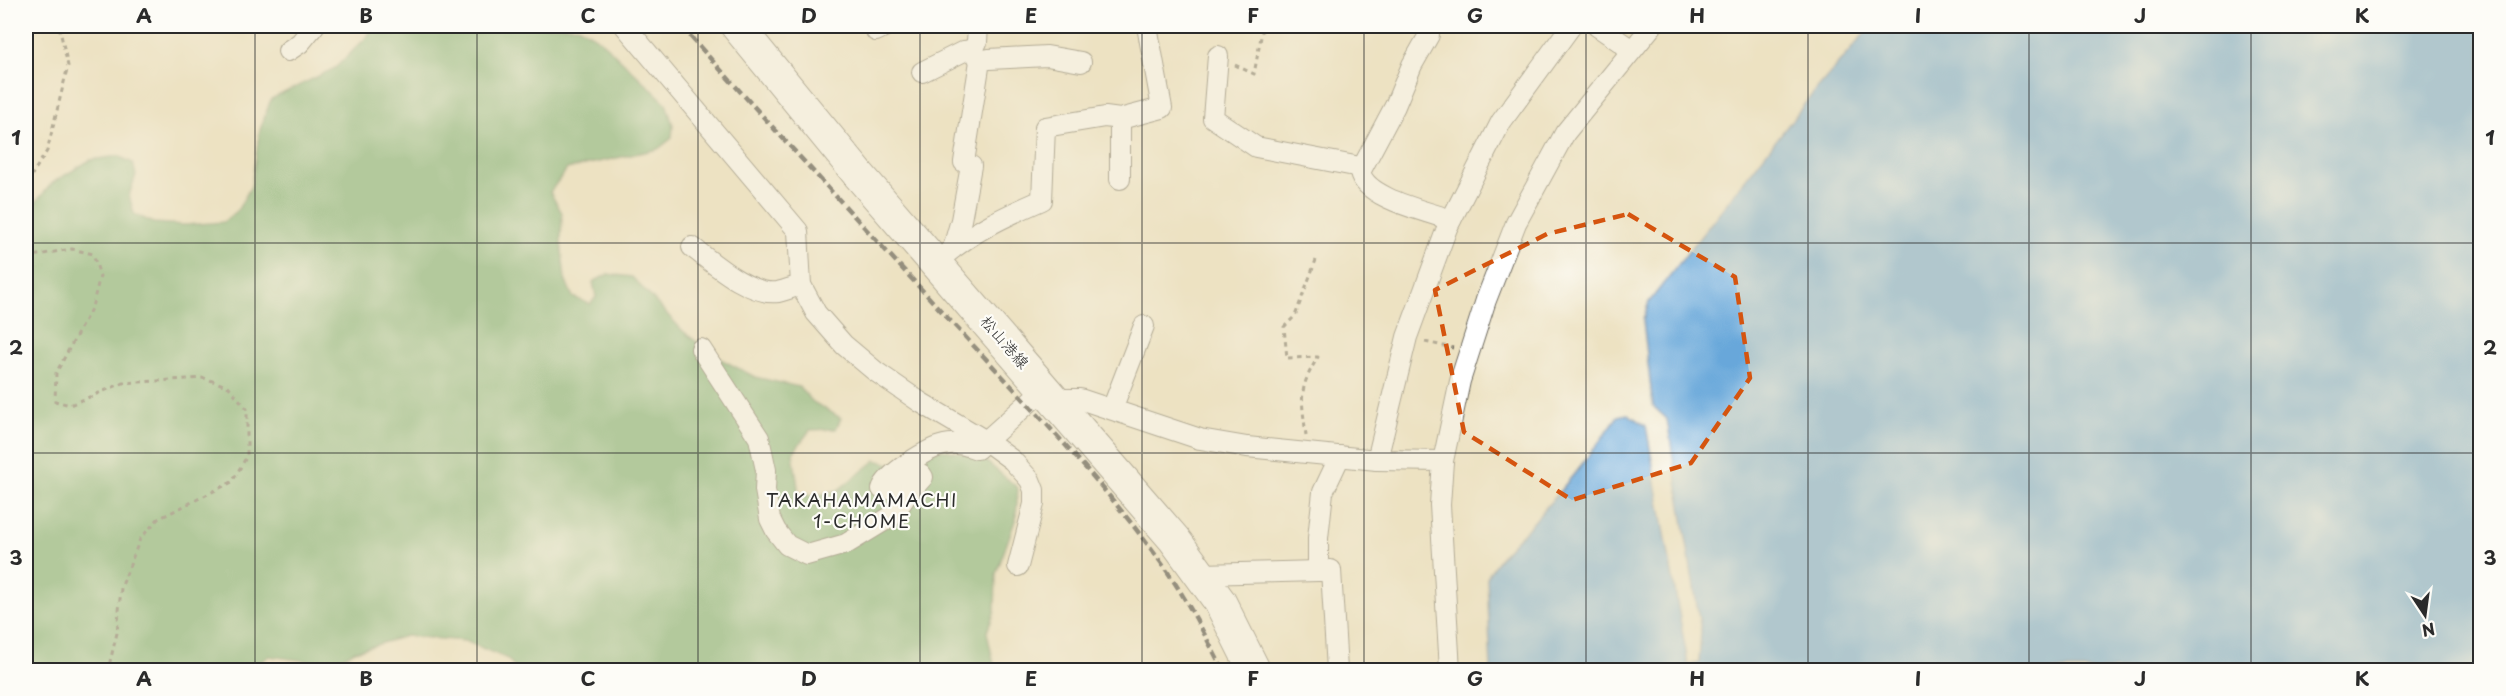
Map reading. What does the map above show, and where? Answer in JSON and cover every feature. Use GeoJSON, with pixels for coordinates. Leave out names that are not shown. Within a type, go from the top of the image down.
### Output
{"type":"FeatureCollection","features":[{"type":"Feature","properties":{"kind":"main road","name":"松山港線"},"geometry":{"type":"LineString","coordinates":[[737,26],[859,175],[945,255],[1050,393],[1202,574],[1231,622],[1254,670]]}},
{"type":"Feature","properties":{"kind":"street"},"geometry":{"type":"LineString","coordinates":[[288,51],[300,43],[314,26]]}},
{"type":"Feature","properties":{"kind":"street"},"geometry":{"type":"LineString","coordinates":[[625,26],[798,231],[801,285],[816,313],[844,345],[920,402],[986,441],[1012,460],[1030,480],[1034,490],[1034,504],[1018,566]]}},
{"type":"Feature","properties":{"kind":"street"},"geometry":{"type":"LineString","coordinates":[[945,255],[962,220],[970,166],[964,162],[978,26]]}},
{"type":"Feature","properties":{"kind":"street"},"geometry":{"type":"LineString","coordinates":[[945,255],[998,219],[1041,200],[1045,127],[1105,117],[1120,120],[1162,108],[1147,26]]}},
{"type":"Feature","properties":{"kind":"street"},"geometry":{"type":"LineString","coordinates":[[1432,26],[1395,106],[1359,172],[1364,183],[1378,195],[1451,220]]}},
{"type":"Feature","properties":{"kind":"street"},"geometry":{"type":"LineString","coordinates":[[1377,460],[1407,338],[1451,220],[1501,122],[1571,26]]}},
{"type":"Feature","properties":{"kind":"street"},"geometry":{"type":"LineString","coordinates":[[1597,26],[1632,50]]}},
{"type":"Feature","properties":{"kind":"street"},"geometry":{"type":"LineString","coordinates":[[1450,670],[1440,505],[1443,461],[1460,381],[1469,352],[1486,300],[1516,223],[1565,133],[1652,26]]}},
{"type":"Feature","properties":{"kind":"street"},"geometry":{"type":"LineString","coordinates":[[922,72],[964,51],[989,59],[1047,56],[1081,62]]}},
{"type":"Feature","properties":{"kind":"street"},"geometry":{"type":"LineString","coordinates":[[1218,56],[1213,118],[1256,147],[1360,167]]}},
{"type":"Feature","properties":{"kind":"street"},"geometry":{"type":"LineString","coordinates":[[1119,179],[1120,120]]}},
{"type":"Feature","properties":{"kind":"street"},"geometry":{"type":"LineString","coordinates":[[692,247],[727,274],[758,290],[777,292],[801,285]]}},
{"type":"Feature","properties":{"kind":"street"},"geometry":{"type":"LineString","coordinates":[[1112,409],[1144,326]]}},
{"type":"Feature","properties":{"kind":"street"},"geometry":{"type":"LineString","coordinates":[[701,349],[759,438],[766,470],[765,490],[770,519],[776,531],[787,545],[807,555],[846,544],[892,516],[923,477],[921,474],[891,488],[882,489],[883,484],[901,469],[934,448],[960,443],[977,449],[1050,393],[1080,399],[1200,439],[1247,447],[1377,460],[1443,461]]}},
{"type":"Feature","properties":{"kind":"street"},"geometry":{"type":"LineString","coordinates":[[1318,571],[1318,538],[1323,492],[1340,456]]}},
{"type":"Feature","properties":{"kind":"street"},"geometry":{"type":"LineString","coordinates":[[1202,574],[1331,570],[1338,670]]}},
{"type":"Feature","properties":{"kind":"path"},"geometry":{"type":"LineString","coordinates":[[26,184],[47,151],[68,66],[59,26]]}},
{"type":"Feature","properties":{"kind":"path"},"geometry":{"type":"LineString","coordinates":[[1218,56],[1254,74],[1263,26]]}},
{"type":"Feature","properties":{"kind":"path"},"geometry":{"type":"LineString","coordinates":[[26,257],[72,249],[93,254],[100,276],[92,307],[56,373],[55,401],[70,405],[123,383],[204,378],[229,387],[247,409],[247,456],[232,482],[158,519],[140,539],[121,588],[117,633],[108,670]]}},
{"type":"Feature","properties":{"kind":"path"},"geometry":{"type":"LineString","coordinates":[[1308,453],[1301,393],[1307,374],[1318,357],[1287,358],[1284,327],[1295,316],[1316,260]]}},
{"type":"Feature","properties":{"kind":"path"},"geometry":{"type":"LineString","coordinates":[[1407,338],[1469,352]]}},
{"type":"Feature","properties":{"kind":"highlighted area"},"geometry":{"type":"Polygon","coordinates":[[[1628,214],[1735,277],[1750,378],[1691,463],[1572,500],[1464,432],[1435,290],[1547,234],[1628,214]]]}},
{"type":"Feature","properties":{"kind":"green space"},"geometry":{"type":"Polygon","coordinates":[[[374,26],[578,26],[599,39],[666,103],[673,125],[672,138],[658,149],[567,169],[550,192],[562,213],[561,241],[565,279],[573,297],[590,304],[596,297],[593,282],[608,274],[632,277],[683,331],[713,355],[755,377],[799,387],[813,402],[841,418],[836,429],[810,430],[793,453],[799,494],[817,495],[838,490],[876,460],[894,465],[941,449],[982,458],[1018,488],[1016,518],[996,574],[995,611],[987,632],[995,670],[517,670],[508,659],[465,641],[406,636],[355,651],[330,664],[269,656],[251,670],[26,670],[26,214],[52,183],[90,160],[118,156],[133,163],[136,175],[129,195],[134,214],[154,223],[185,225],[223,222],[237,211],[251,186],[260,130],[271,99],[335,68],[365,39],[374,26]]]}},
{"type":"Feature","properties":{"kind":"water"},"geometry":{"type":"Polygon","coordinates":[[[1871,26],[2480,26],[2480,670],[1491,670],[1487,578],[1491,570],[1565,485],[1618,416],[1628,414],[1646,426],[1688,664],[1699,662],[1701,631],[1667,419],[1653,406],[1643,320],[1649,302],[1814,92],[1871,26]]]}},
{"type":"Feature","properties":{"kind":"railway"},"geometry":{"type":"LineString","coordinates":[[681,26],[1086,468],[1157,557],[1200,626],[1223,670]]}},
{"type":"Feature","properties":{"kind":"district","name":"TAKAHAMAMACHI 1-CHOME"},"geometry":{"type":"Point","coordinates":[862,511]}}]}
